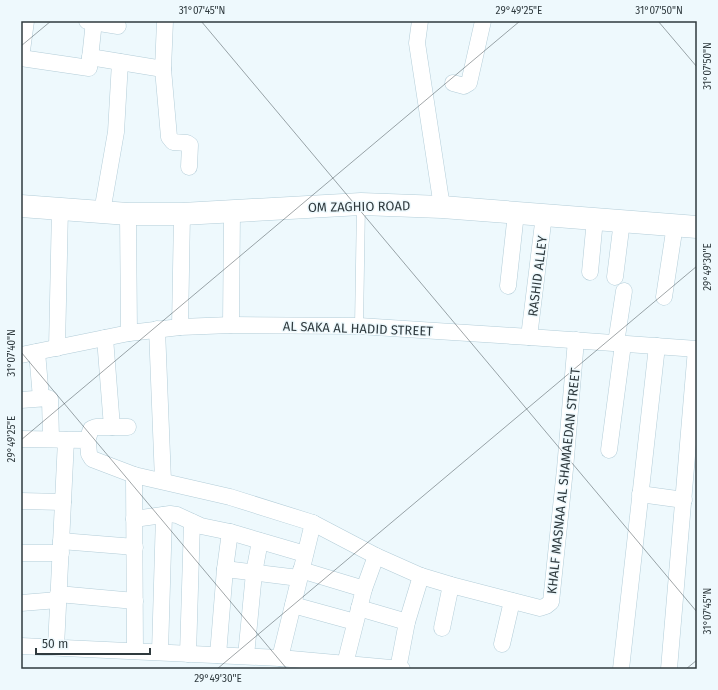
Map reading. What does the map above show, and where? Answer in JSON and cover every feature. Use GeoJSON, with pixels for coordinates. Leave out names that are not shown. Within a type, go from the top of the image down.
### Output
{"type":"FeatureCollection","features":[{"type":"Feature","properties":{"kind":"main road","name":"OM ZAGHIO ROAD"},"geometry":{"type":"LineString","coordinates":[[21,206],[128,214],[182,214],[361,204],[442,207],[697,227]]}},
{"type":"Feature","properties":{"kind":"street"},"geometry":{"type":"LineString","coordinates":[[26,21],[21,58],[89,63],[120,62],[163,69]]}},
{"type":"Feature","properties":{"kind":"street"},"geometry":{"type":"LineString","coordinates":[[89,63],[92,21],[118,26]]}},
{"type":"Feature","properties":{"kind":"street"},"geometry":{"type":"LineString","coordinates":[[165,21],[163,69],[169,137],[173,142],[187,143],[190,145],[189,167]]}},
{"type":"Feature","properties":{"kind":"street"},"geometry":{"type":"LineString","coordinates":[[420,21],[417,43],[442,207]]}},
{"type":"Feature","properties":{"kind":"street"},"geometry":{"type":"LineString","coordinates":[[453,84],[464,86],[469,83],[483,21]]}},
{"type":"Feature","properties":{"kind":"street"},"geometry":{"type":"LineString","coordinates":[[102,212],[116,132],[120,62]]}},
{"type":"Feature","properties":{"kind":"street"},"geometry":{"type":"LineString","coordinates":[[57,348],[60,208]]}},
{"type":"Feature","properties":{"kind":"street"},"geometry":{"type":"LineString","coordinates":[[231,325],[232,211]]}},
{"type":"Feature","properties":{"kind":"street"},"geometry":{"type":"LineString","coordinates":[[508,286],[516,213]]}},
{"type":"Feature","properties":{"kind":"street"},"geometry":{"type":"LineString","coordinates":[[128,214],[129,333]]}},
{"type":"Feature","properties":{"kind":"street"},"geometry":{"type":"LineString","coordinates":[[180,327],[182,214]]}},
{"type":"Feature","properties":{"kind":"street","name":"RASHID ALLEY"},"geometry":{"type":"LineString","coordinates":[[530,337],[544,215]]}},
{"type":"Feature","properties":{"kind":"street"},"geometry":{"type":"LineString","coordinates":[[590,272],[595,218]]}},
{"type":"Feature","properties":{"kind":"street"},"geometry":{"type":"LineString","coordinates":[[615,277],[622,221]]}},
{"type":"Feature","properties":{"kind":"street"},"geometry":{"type":"LineString","coordinates":[[664,297],[675,225]]}},
{"type":"Feature","properties":{"kind":"street"},"geometry":{"type":"LineString","coordinates":[[609,450],[624,292]]}},
{"type":"Feature","properties":{"kind":"street","name":"AL SAKA AL HADID STREET"},"geometry":{"type":"LineString","coordinates":[[21,355],[129,333],[157,329],[231,325],[359,326],[697,349]]}},
{"type":"Feature","properties":{"kind":"street"},"geometry":{"type":"LineString","coordinates":[[157,329],[163,482]]}},
{"type":"Feature","properties":{"kind":"street"},"geometry":{"type":"LineString","coordinates":[[21,439],[87,441],[91,429],[93,428],[120,427],[105,338]]}},
{"type":"Feature","properties":{"kind":"street","name":"KHALF MASNAA AL SHAMAEDAN STREET"},"geometry":{"type":"LineString","coordinates":[[87,441],[91,458],[134,475],[230,497],[313,524],[376,556],[421,576],[540,608],[551,602],[565,469],[576,340]]}},
{"type":"Feature","properties":{"kind":"street"},"geometry":{"type":"LineString","coordinates":[[621,669],[657,346]]}},
{"type":"Feature","properties":{"kind":"street"},"geometry":{"type":"LineString","coordinates":[[669,669],[697,349]]}},
{"type":"Feature","properties":{"kind":"street"},"geometry":{"type":"LineString","coordinates":[[37,352],[41,398]]}},
{"type":"Feature","properties":{"kind":"street"},"geometry":{"type":"LineString","coordinates":[[21,400],[41,398],[48,398],[50,400],[59,440],[63,502],[56,647]]}},
{"type":"Feature","properties":{"kind":"street"},"geometry":{"type":"LineString","coordinates":[[134,475],[135,651]]}},
{"type":"Feature","properties":{"kind":"street"},"geometry":{"type":"LineString","coordinates":[[640,494],[684,500]]}},
{"type":"Feature","properties":{"kind":"street"},"geometry":{"type":"LineString","coordinates":[[21,501],[63,502]]}},
{"type":"Feature","properties":{"kind":"street"},"geometry":{"type":"LineString","coordinates":[[134,519],[164,515],[177,515],[192,522],[305,554]]}},
{"type":"Feature","properties":{"kind":"street"},"geometry":{"type":"LineString","coordinates":[[160,652],[164,515]]}},
{"type":"Feature","properties":{"kind":"street"},"geometry":{"type":"LineString","coordinates":[[188,654],[192,522]]}},
{"type":"Feature","properties":{"kind":"street"},"geometry":{"type":"LineString","coordinates":[[280,658],[313,524]]}},
{"type":"Feature","properties":{"kind":"street"},"geometry":{"type":"LineString","coordinates":[[218,655],[225,569],[230,532]]}},
{"type":"Feature","properties":{"kind":"street"},"geometry":{"type":"LineString","coordinates":[[246,656],[254,573],[260,541]]}},
{"type":"Feature","properties":{"kind":"street"},"geometry":{"type":"LineString","coordinates":[[21,553],[61,547],[135,547]]}},
{"type":"Feature","properties":{"kind":"street"},"geometry":{"type":"LineString","coordinates":[[345,664],[364,589],[376,556]]}},
{"type":"Feature","properties":{"kind":"street"},"geometry":{"type":"LineString","coordinates":[[225,569],[254,573],[300,574],[364,589]]}},
{"type":"Feature","properties":{"kind":"street"},"geometry":{"type":"LineString","coordinates":[[398,669],[408,622],[421,576]]}},
{"type":"Feature","properties":{"kind":"street"},"geometry":{"type":"LineString","coordinates":[[442,628],[451,585]]}},
{"type":"Feature","properties":{"kind":"street"},"geometry":{"type":"LineString","coordinates":[[21,604],[58,597],[135,601]]}},
{"type":"Feature","properties":{"kind":"street"},"geometry":{"type":"LineString","coordinates":[[502,644],[512,601]]}},
{"type":"Feature","properties":{"kind":"street"},"geometry":{"type":"LineString","coordinates":[[293,605],[408,622]]}},
{"type":"Feature","properties":{"kind":"street"},"geometry":{"type":"LineString","coordinates":[[21,646],[280,658],[402,669]]}},
{"type":"Feature","properties":{"kind":"lane"},"geometry":{"type":"LineString","coordinates":[[359,326],[361,204]]}}]}
